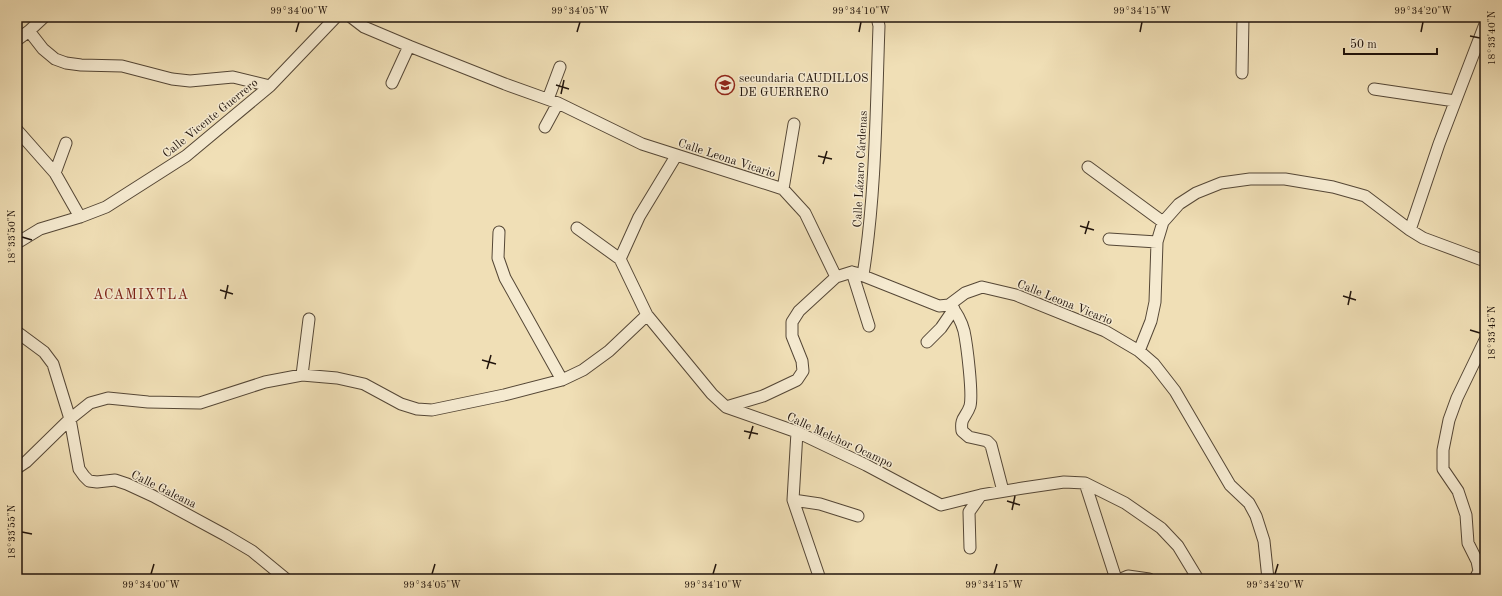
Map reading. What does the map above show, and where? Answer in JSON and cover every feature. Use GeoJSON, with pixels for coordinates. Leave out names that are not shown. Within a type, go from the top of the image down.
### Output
{"type":"FeatureCollection","features":[{"type":"Feature","properties":{"kind":"street"},"geometry":{"type":"LineString","coordinates":[[17,40],[44,17]]}},
{"type":"Feature","properties":{"kind":"street","name":"Calle Vicente Guerrero"},"geometry":{"type":"LineString","coordinates":[[17,244],[40,229],[80,217],[106,207],[186,156],[270,86],[336,17]]}},
{"type":"Feature","properties":{"kind":"street","name":"Calle Leona Vicario"},"geometry":{"type":"LineString","coordinates":[[351,17],[364,27],[409,46],[553,101],[642,144],[783,189],[805,213],[836,277]]}},
{"type":"Feature","properties":{"kind":"street","name":"Calle Lázaro Cárdenas"},"geometry":{"type":"LineString","coordinates":[[864,275],[869,238],[875,134],[879,26],[877,17]]}},
{"type":"Feature","properties":{"kind":"street"},"geometry":{"type":"LineString","coordinates":[[1242,73],[1243,17]]}},
{"type":"Feature","properties":{"kind":"street"},"geometry":{"type":"LineString","coordinates":[[1410,230],[1438,144],[1485,24]]}},
{"type":"Feature","properties":{"kind":"street"},"geometry":{"type":"LineString","coordinates":[[29,31],[42,49],[55,59],[66,63],[122,66],[172,79],[190,81],[233,77],[270,86]]}},
{"type":"Feature","properties":{"kind":"street"},"geometry":{"type":"LineString","coordinates":[[392,83],[409,46]]}},
{"type":"Feature","properties":{"kind":"street"},"geometry":{"type":"LineString","coordinates":[[545,127],[553,101],[560,66]]}},
{"type":"Feature","properties":{"kind":"street"},"geometry":{"type":"LineString","coordinates":[[1374,89],[1455,101]]}},
{"type":"Feature","properties":{"kind":"street"},"geometry":{"type":"LineString","coordinates":[[783,189],[794,124]]}},
{"type":"Feature","properties":{"kind":"street"},"geometry":{"type":"LineString","coordinates":[[17,130],[55,173],[80,217]]}},
{"type":"Feature","properties":{"kind":"street"},"geometry":{"type":"LineString","coordinates":[[55,173],[66,143]]}},
{"type":"Feature","properties":{"kind":"street"},"geometry":{"type":"LineString","coordinates":[[577,228],[620,259],[639,217],[676,156]]}},
{"type":"Feature","properties":{"kind":"street"},"geometry":{"type":"LineString","coordinates":[[1088,167],[1163,222]]}},
{"type":"Feature","properties":{"kind":"street"},"geometry":{"type":"LineString","coordinates":[[1139,351],[1151,321],[1155,302],[1158,242],[1163,222],[1179,204],[1196,193],[1220,183],[1250,179],[1285,179],[1333,187],[1365,196],[1423,238],[1485,261]]}},
{"type":"Feature","properties":{"kind":"street"},"geometry":{"type":"LineString","coordinates":[[499,232],[498,258],[505,278],[562,380]]}},
{"type":"Feature","properties":{"kind":"street"},"geometry":{"type":"LineString","coordinates":[[1109,239],[1158,242]]}},
{"type":"Feature","properties":{"kind":"street","name":"Calle Melchor Ocampo"},"geometry":{"type":"LineString","coordinates":[[620,259],[647,314],[712,394],[726,407],[797,432],[866,465],[941,505],[1003,491],[1064,482],[1085,483],[1125,503],[1161,528],[1178,546],[1198,579]]}},
{"type":"Feature","properties":{"kind":"street"},"geometry":{"type":"LineString","coordinates":[[852,272],[869,326]]}},
{"type":"Feature","properties":{"kind":"street"},"geometry":{"type":"LineString","coordinates":[[726,407],[763,396],[797,380],[803,371],[802,361],[792,336],[792,322],[799,311],[836,277],[852,272],[864,275],[939,306],[952,307]]}},
{"type":"Feature","properties":{"kind":"street","name":"Calle Leona Vicario"},"geometry":{"type":"LineString","coordinates":[[952,307],[965,293],[982,288],[1016,295],[1105,331],[1139,351],[1154,364],[1175,391],[1230,486],[1249,503],[1256,516],[1264,541],[1268,579]]}},
{"type":"Feature","properties":{"kind":"street"},"geometry":{"type":"LineString","coordinates":[[927,342],[941,328],[952,307]]}},
{"type":"Feature","properties":{"kind":"street"},"geometry":{"type":"LineString","coordinates":[[952,307],[964,330],[969,366],[971,396],[970,406],[960,423],[962,431],[969,437],[987,441],[991,445],[1003,491]]}},
{"type":"Feature","properties":{"kind":"street"},"geometry":{"type":"LineString","coordinates":[[17,468],[26,462],[70,419],[90,403],[108,398],[148,402],[200,403],[265,382],[302,375],[337,378],[364,384],[401,404],[417,409],[432,410],[504,395],[562,380],[583,370],[609,352],[647,314]]}},
{"type":"Feature","properties":{"kind":"street"},"geometry":{"type":"LineString","coordinates":[[302,375],[309,319]]}},
{"type":"Feature","properties":{"kind":"street","name":"Calle Galeana"},"geometry":{"type":"LineString","coordinates":[[17,332],[44,352],[53,364],[70,419],[79,468],[89,481],[97,482],[115,480],[153,496],[252,551],[286,579]]}},
{"type":"Feature","properties":{"kind":"street"},"geometry":{"type":"LineString","coordinates":[[1475,579],[1479,572],[1477,561],[1468,544],[1466,515],[1458,491],[1443,469],[1442,450],[1449,420],[1457,398],[1485,340]]}},
{"type":"Feature","properties":{"kind":"street"},"geometry":{"type":"LineString","coordinates":[[797,432],[793,500],[820,579]]}},
{"type":"Feature","properties":{"kind":"street"},"geometry":{"type":"LineString","coordinates":[[1085,483],[1116,579]]}},
{"type":"Feature","properties":{"kind":"street"},"geometry":{"type":"LineString","coordinates":[[970,548],[969,512],[981,495]]}},
{"type":"Feature","properties":{"kind":"street"},"geometry":{"type":"LineString","coordinates":[[793,500],[820,504],[858,516]]}},
{"type":"Feature","properties":{"kind":"street"},"geometry":{"type":"LineString","coordinates":[[1121,579],[1128,576],[1149,579]]}},
{"type":"Feature","properties":{"kind":"place","name":"secundaria CAUDILLOS DE GUERRERO"},"geometry":{"type":"Point","coordinates":[725,85]}},
{"type":"Feature","properties":{"kind":"district","name":"ACAMIXTLA"},"geometry":{"type":"Point","coordinates":[141,294]}}]}
